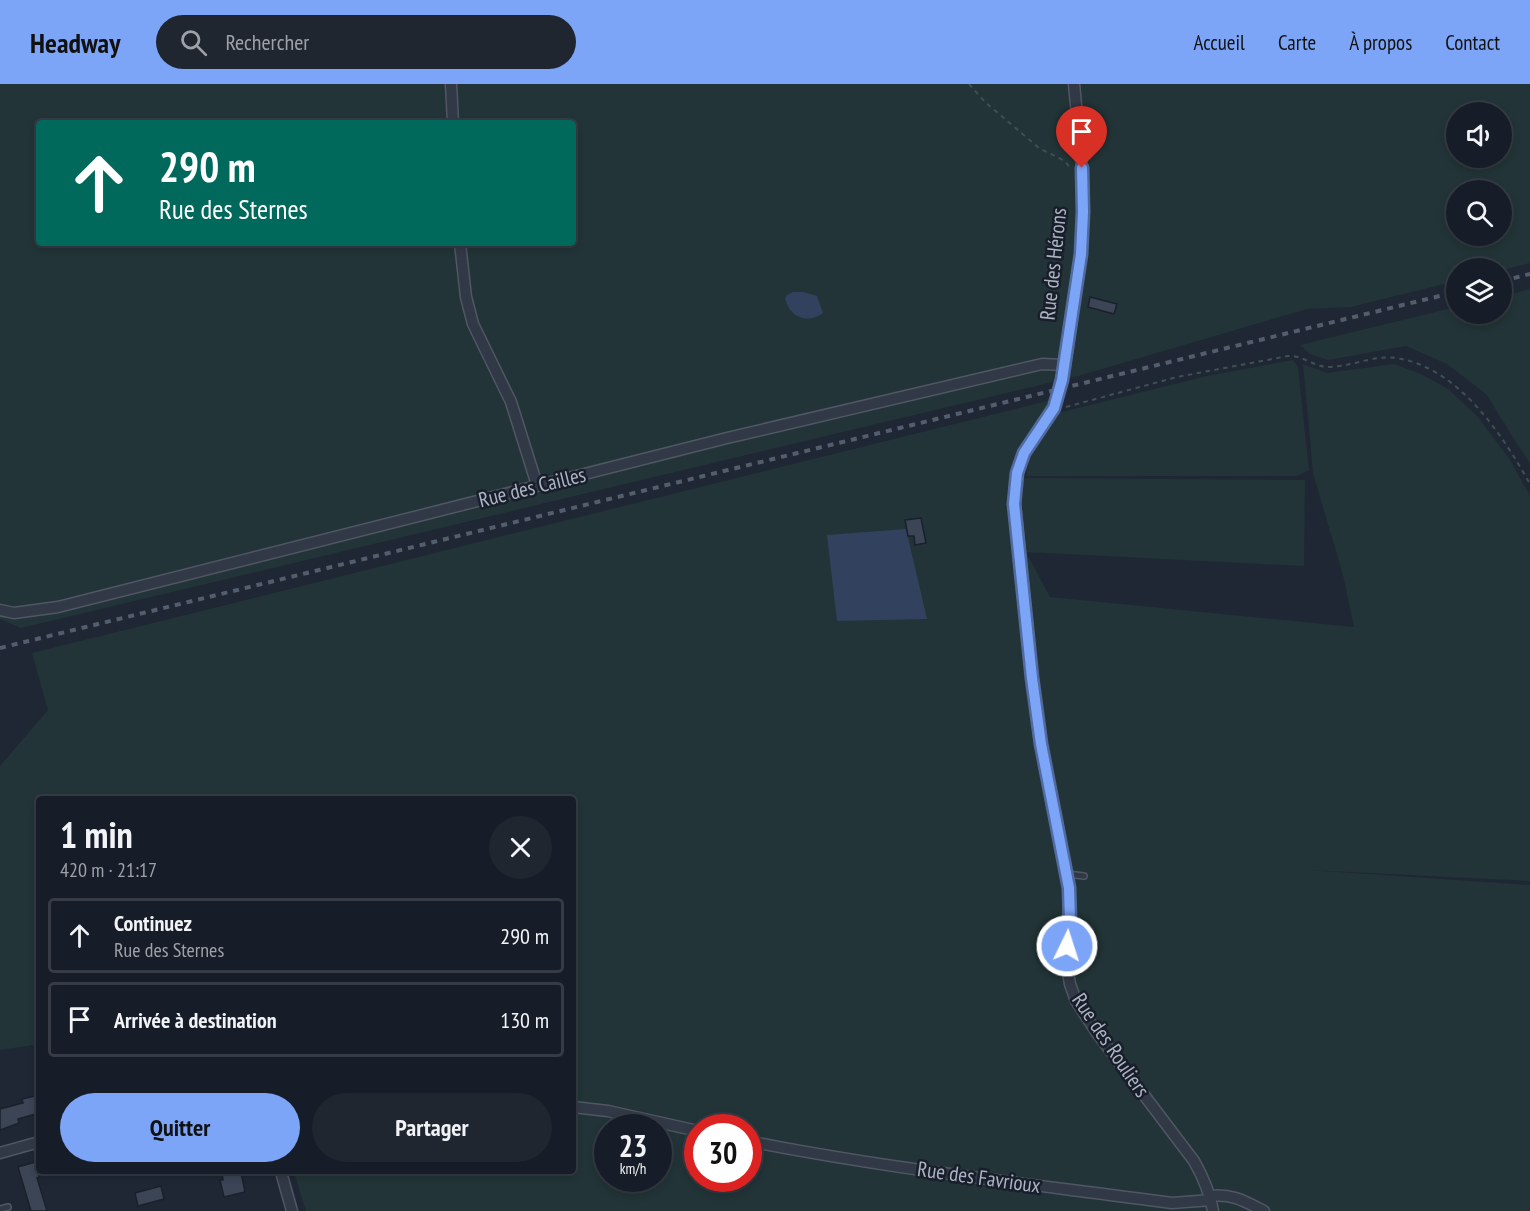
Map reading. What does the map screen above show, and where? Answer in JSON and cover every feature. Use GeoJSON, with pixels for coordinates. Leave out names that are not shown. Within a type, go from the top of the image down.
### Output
{"type":"FeatureCollection","features":[{"type":"Feature","properties":{"kind":"street"},"geometry":{"type":"LineString","coordinates":[[451,84],[453,120]]}},
{"type":"Feature","properties":{"kind":"street","name":"Rue des Rouliers"},"geometry":{"type":"LineString","coordinates":[[1074,84],[1082,168],[1081,254],[1065,366],[1054,408],[1024,453],[1017,473],[1014,504],[1041,744],[1066,874],[1070,920],[1067,967],[1076,1000],[1097,1033],[1194,1161],[1212,1202]]}},
{"type":"Feature","properties":{"kind":"street"},"geometry":{"type":"LineString","coordinates":[[460,246],[466,297],[473,324],[511,402],[537,486]]}},
{"type":"Feature","properties":{"kind":"street","name":"Rue des Cailles"},"geometry":{"type":"LineString","coordinates":[[0,610],[14,613],[58,607],[727,438],[1042,364],[1065,366]]}},
{"type":"Feature","properties":{"kind":"street"},"geometry":{"type":"LineString","coordinates":[[576,1107],[608,1111],[684,1128]]}},
{"type":"Feature","properties":{"kind":"street"},"geometry":{"type":"LineString","coordinates":[[0,1153],[36,1143]]}},
{"type":"Feature","properties":{"kind":"street","name":"Rue des Favrioux"},"geometry":{"type":"LineString","coordinates":[[762,1144],[870,1162],[1172,1203],[1212,1202],[1227,1195],[1234,1196],[1264,1211]]}},
{"type":"Feature","properties":{"kind":"street"},"geometry":{"type":"LineString","coordinates":[[282,1174],[292,1211]]}},
{"type":"Feature","properties":{"kind":"lane"},"geometry":{"type":"LineString","coordinates":[[1066,874],[1084,876]]}},
{"type":"Feature","properties":{"kind":"lane"},"geometry":{"type":"LineString","coordinates":[[0,1209],[8,1207]]}},
{"type":"Feature","properties":{"kind":"path","name":"Rue des Hérons"},"geometry":{"type":"LineString","coordinates":[[969,84],[985,102],[1039,148],[1065,161],[1072,178]]}},
{"type":"Feature","properties":{"kind":"path"},"geometry":{"type":"LineString","coordinates":[[1054,408],[1067,407],[1177,377],[1275,358],[1295,356],[1328,367],[1372,359],[1397,358],[1436,373],[1466,396],[1482,412],[1506,444],[1530,484]]}},
{"type":"Feature","properties":{"kind":"shaded area"},"geometry":{"type":"Polygon","coordinates":[[[0,84],[1530,84],[1530,263],[1512,268],[1512,258],[1446,258],[1446,283],[1351,307],[1307,309],[1078,376],[21,628],[0,619],[0,84]]]}},
{"type":"Feature","properties":{"kind":"shaded area"},"geometry":{"type":"Polygon","coordinates":[[[1530,289],[1530,464],[1486,394],[1447,364],[1406,346],[1328,360],[1310,354],[1300,345],[1446,309],[1446,324],[1512,324],[1512,294],[1530,289]]]}},
{"type":"Feature","properties":{"kind":"shaded area"},"geometry":{"type":"Polygon","coordinates":[[[1293,360],[1298,367],[1309,470],[1297,476],[1026,476],[1030,457],[1023,478],[1305,480],[1304,566],[1026,552],[1050,597],[1354,627],[1343,575],[1313,473],[1303,364],[1327,373],[1394,364],[1421,374],[1448,389],[1477,416],[1510,460],[1530,496],[1530,881],[1309,870],[1530,885],[1530,1211],[306,1211],[295,1174],[576,1174],[576,796],[36,796],[36,1044],[0,1050],[0,766],[48,710],[32,653],[1051,400],[1031,455],[1058,413],[1207,376],[1293,360]]]}},
{"type":"Feature","properties":{"kind":"water"},"geometry":{"type":"Polygon","coordinates":[[[793,292],[817,296],[823,313],[817,317],[805,319],[795,315],[785,299],[793,292]]]}},
{"type":"Feature","properties":{"kind":"water"},"geometry":{"type":"Polygon","coordinates":[[[906,529],[927,619],[837,621],[827,535],[906,529]]]}},
{"type":"Feature","properties":{"kind":"building"},"geometry":{"type":"Polygon","coordinates":[[[1090,297],[1117,304],[1114,314],[1088,307],[1090,297]]]}},
{"type":"Feature","properties":{"kind":"building"},"geometry":{"type":"Polygon","coordinates":[[[921,518],[926,543],[915,545],[914,536],[908,536],[905,520],[921,518]]]}},
{"type":"Feature","properties":{"kind":"building"},"geometry":{"type":"Polygon","coordinates":[[[36,1096],[36,1114],[18,1119],[19,1123],[0,1130],[0,1109],[23,1103],[22,1099],[36,1096]]]}},
{"type":"Feature","properties":{"kind":"building"},"geometry":{"type":"Polygon","coordinates":[[[36,1162],[36,1174],[39,1174],[37,1178],[47,1211],[31,1211],[18,1167],[36,1162]]]}},
{"type":"Feature","properties":{"kind":"building"},"geometry":{"type":"Polygon","coordinates":[[[222,1174],[241,1174],[245,1192],[224,1197],[220,1180],[223,1180],[222,1174]]]}},
{"type":"Feature","properties":{"kind":"building"},"geometry":{"type":"Polygon","coordinates":[[[161,1186],[164,1199],[138,1206],[135,1193],[161,1186]]]}},
{"type":"Feature","properties":{"kind":"railway"},"geometry":{"type":"LineString","coordinates":[[1512,278],[1530,274]]}},
{"type":"Feature","properties":{"kind":"railway"},"geometry":{"type":"LineString","coordinates":[[0,648],[1446,294]]}},
{"type":"Feature","properties":{"kind":"route"},"geometry":{"type":"LineString","coordinates":[[1067,946],[1070,920],[1069,888],[1041,744],[1014,504],[1017,473],[1024,453],[1054,408],[1059,396],[1081,254],[1082,168]]}}]}
